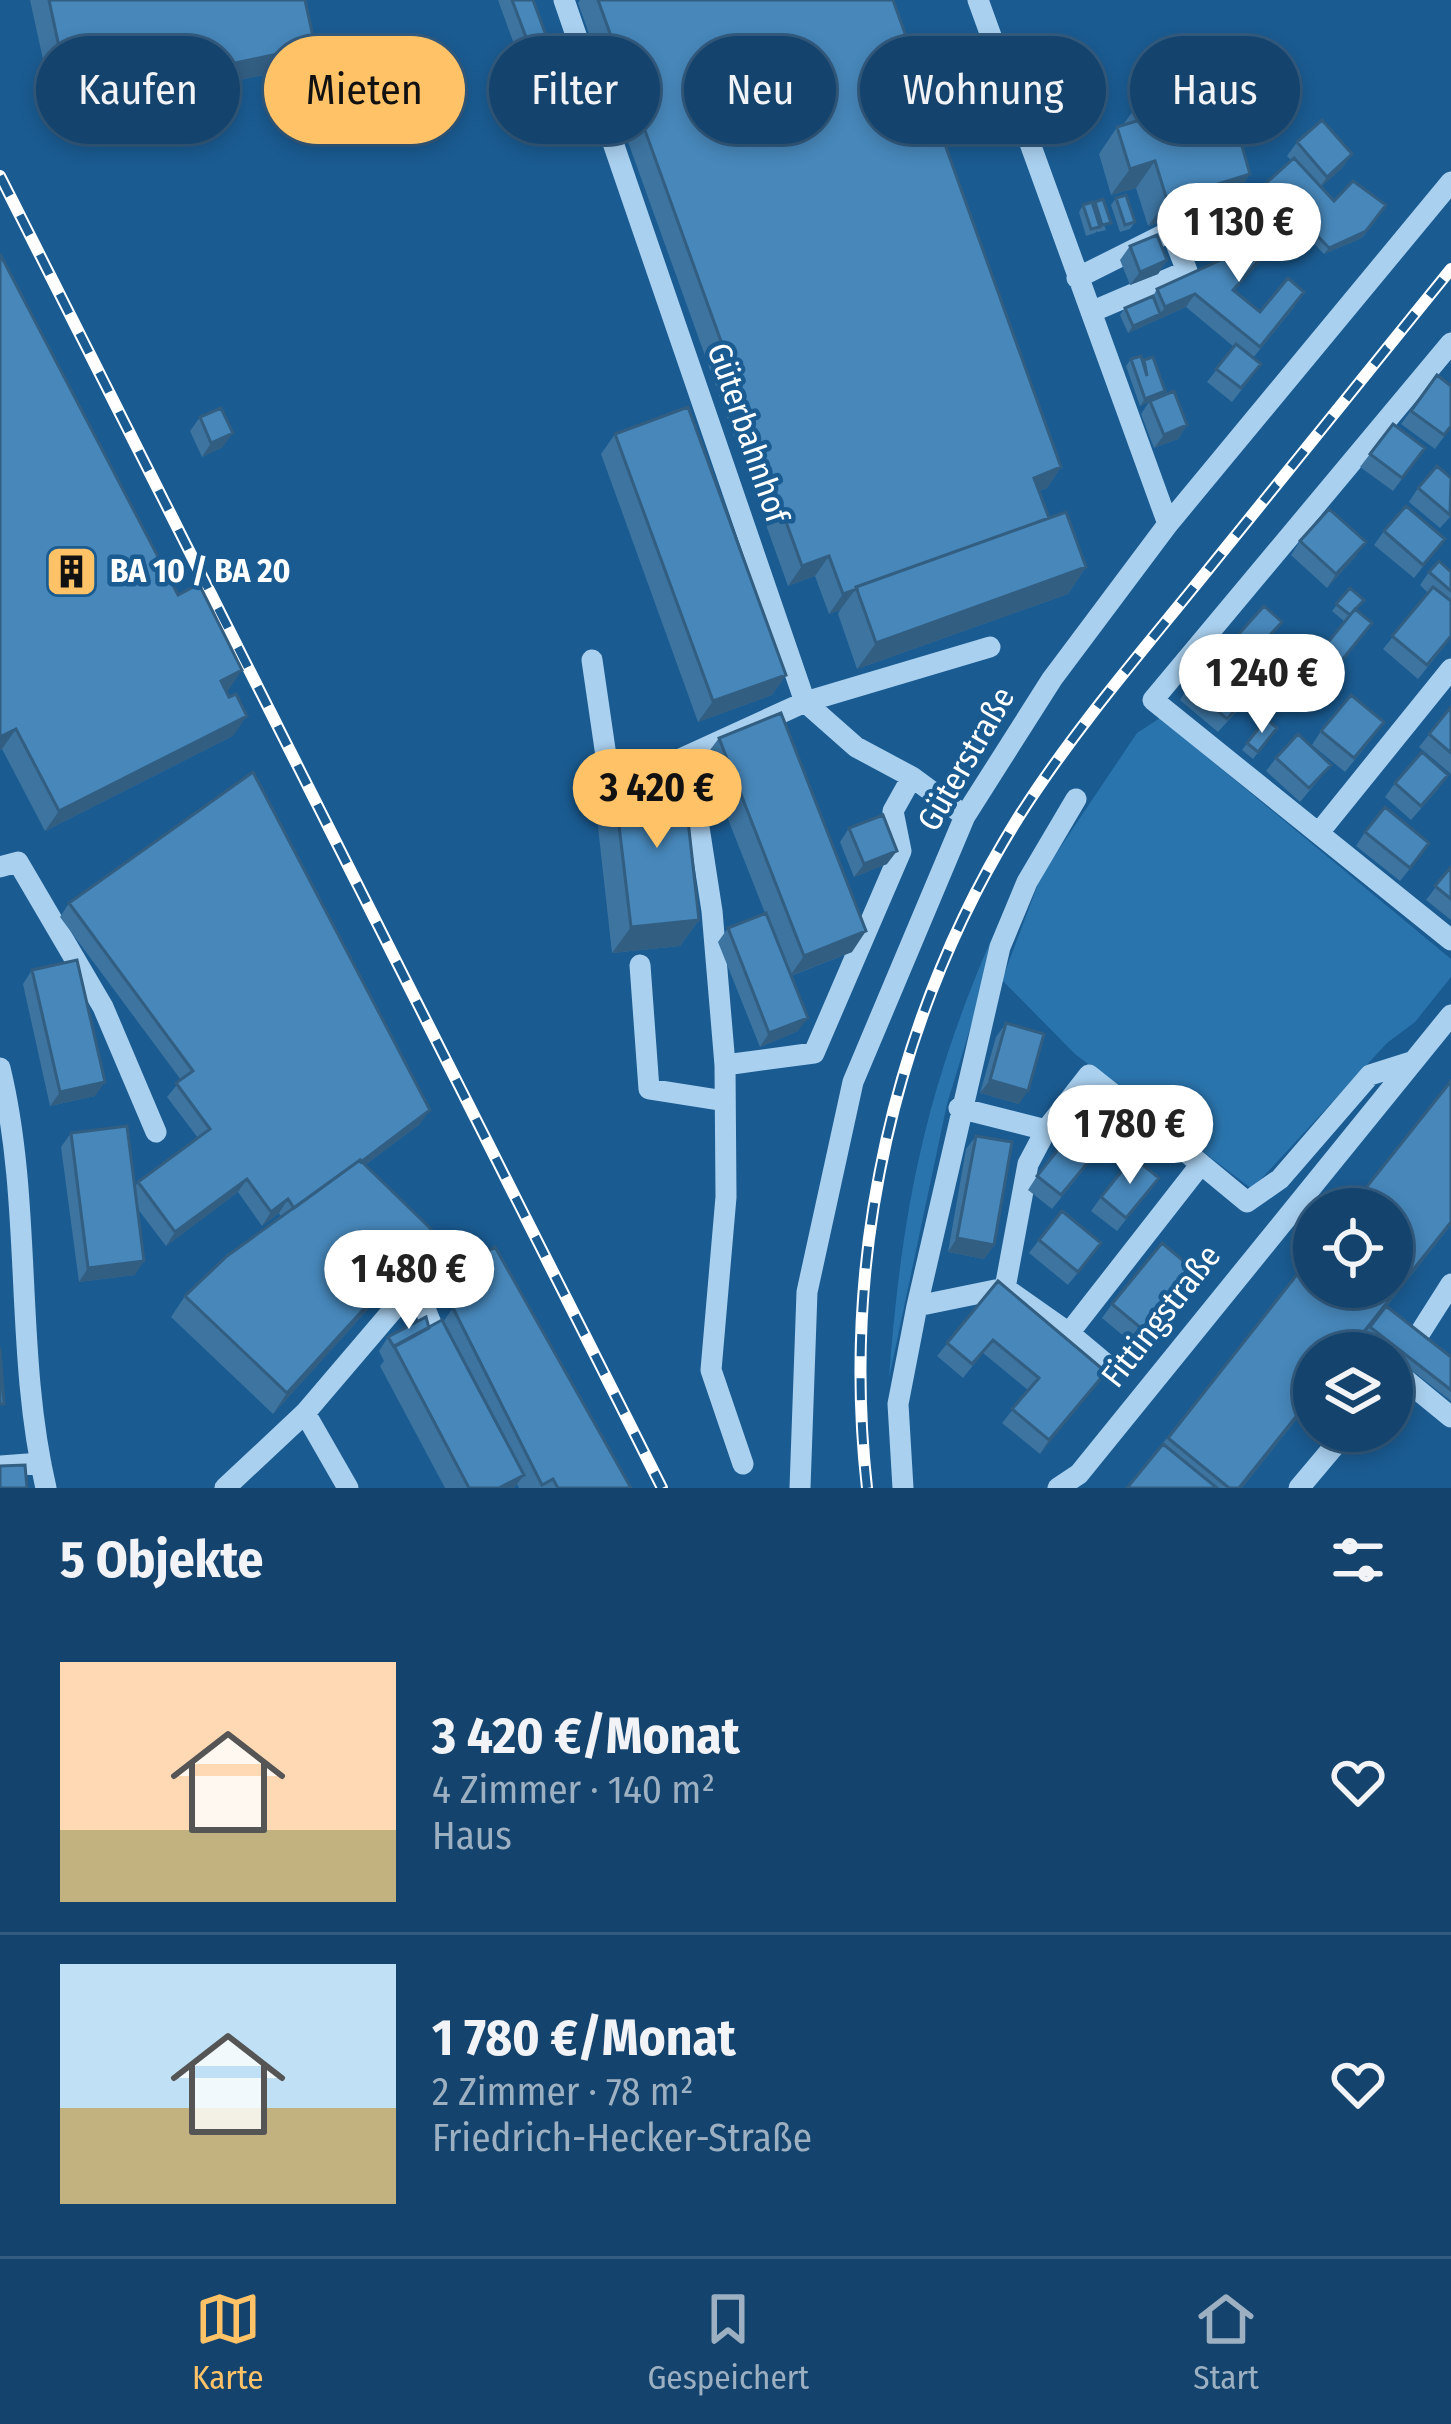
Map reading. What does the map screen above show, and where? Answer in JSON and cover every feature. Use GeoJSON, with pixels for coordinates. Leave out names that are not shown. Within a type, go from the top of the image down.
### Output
{"type":"FeatureCollection","features":[{"type":"Feature","properties":{"kind":"street","name":"Güterbahnhof"},"geometry":{"type":"LineString","coordinates":[[564,0],[806,701],[856,747],[912,777],[964,816]]}},
{"type":"Feature","properties":{"kind":"street"},"geometry":{"type":"LineString","coordinates":[[978,0],[1168,524]]}},
{"type":"Feature","properties":{"kind":"street","name":"Güterstraße"},"geometry":{"type":"LineString","coordinates":[[800,1488],[807,1292],[853,1082],[964,816],[1052,679],[1168,524],[1451,182]]}},
{"type":"Feature","properties":{"kind":"street"},"geometry":{"type":"LineString","coordinates":[[1077,278],[1171,231],[1186,271],[1091,312]]}},
{"type":"Feature","properties":{"kind":"street"},"geometry":{"type":"LineString","coordinates":[[1451,343],[1153,700],[1321,830],[1451,940]]}},
{"type":"Feature","properties":{"kind":"street"},"geometry":{"type":"LineString","coordinates":[[592,660],[606,756],[630,782],[806,701],[990,647]]}},
{"type":"Feature","properties":{"kind":"street"},"geometry":{"type":"LineString","coordinates":[[1321,830],[1451,669]]}},
{"type":"Feature","properties":{"kind":"street"},"geometry":{"type":"LineString","coordinates":[[688,756],[712,911],[725,1065],[726,1197],[711,1370],[743,1464]]}},
{"type":"Feature","properties":{"kind":"street"},"geometry":{"type":"LineString","coordinates":[[725,1065],[814,1053],[901,851],[893,811],[912,777]]}},
{"type":"Feature","properties":{"kind":"street"},"geometry":{"type":"LineString","coordinates":[[903,1487],[898,1404],[959,1108],[1000,947],[1027,882],[1076,799]]}},
{"type":"Feature","properties":{"kind":"street"},"geometry":{"type":"LineString","coordinates":[[0,867],[18,862],[103,1007],[156,1132]]}},
{"type":"Feature","properties":{"kind":"street"},"geometry":{"type":"LineString","coordinates":[[640,965],[649,1090],[725,1101]]}},
{"type":"Feature","properties":{"kind":"street","name":"Fittingstraße"},"geometry":{"type":"LineString","coordinates":[[1058,1488],[1079,1474],[1451,1015]]}},
{"type":"Feature","properties":{"kind":"street"},"geometry":{"type":"LineString","coordinates":[[1005,1288],[1028,1164],[1046,1130],[1089,1075],[1247,1202],[1280,1179],[1370,1075],[1411,1062]]}},
{"type":"Feature","properties":{"kind":"street"},"geometry":{"type":"LineString","coordinates":[[0,1068],[9,1108],[46,1488]]}},
{"type":"Feature","properties":{"kind":"street"},"geometry":{"type":"LineString","coordinates":[[959,1108],[1046,1130]]}},
{"type":"Feature","properties":{"kind":"street"},"geometry":{"type":"LineString","coordinates":[[1069,1333],[1201,1164]]}},
{"type":"Feature","properties":{"kind":"street"},"geometry":{"type":"LineString","coordinates":[[1413,1344],[1451,1283]]}},
{"type":"Feature","properties":{"kind":"street"},"geometry":{"type":"LineString","coordinates":[[225,1488],[305,1413],[415,1284],[452,1370]]}},
{"type":"Feature","properties":{"kind":"street"},"geometry":{"type":"LineString","coordinates":[[917,1306],[1005,1288],[1112,1369]]}},
{"type":"Feature","properties":{"kind":"street"},"geometry":{"type":"LineString","coordinates":[[1413,1388],[1451,1417]]}},
{"type":"Feature","properties":{"kind":"street"},"geometry":{"type":"LineString","coordinates":[[305,1413],[348,1488]]}},
{"type":"Feature","properties":{"kind":"street"},"geometry":{"type":"LineString","coordinates":[[1299,1488],[1329,1452]]}},
{"type":"Feature","properties":{"kind":"street"},"geometry":{"type":"LineString","coordinates":[[0,1466],[40,1463]]}},
{"type":"Feature","properties":{"kind":"shaded area"},"geometry":{"type":"Polygon","coordinates":[[[1160,718],[1451,959],[1451,977],[1415,1022],[1387,1043],[1252,1189],[1075,1054],[1002,980],[1041,876],[1137,733],[1160,718]]]}},
{"type":"Feature","properties":{"kind":"shaded area"},"geometry":{"type":"Polygon","coordinates":[[[1010,898],[947,1104],[889,1378],[903,1248],[925,1132],[960,1019],[1010,898]]]}},
{"type":"Feature","properties":{"kind":"building"},"geometry":{"type":"Polygon","coordinates":[[[49,0],[305,0],[313,36],[264,36],[264,57],[240,62],[240,36],[57,36],[49,0]]]}},
{"type":"Feature","properties":{"kind":"building"},"geometry":{"type":"Polygon","coordinates":[[[512,0],[533,0],[546,36],[526,36],[512,0]]]}},
{"type":"Feature","properties":{"kind":"building"},"geometry":{"type":"Polygon","coordinates":[[[598,0],[893,0],[906,36],[860,36],[860,144],[945,144],[1061,467],[1034,478],[1049,518],[843,594],[829,556],[802,566],[650,144],[660,144],[660,36],[611,36],[598,0]]]}},
{"type":"Feature","properties":{"kind":"building"},"geometry":{"type":"Polygon","coordinates":[[[1322,120],[1352,154],[1327,177],[1299,144],[1322,120]]]}},
{"type":"Feature","properties":{"kind":"building"},"geometry":{"type":"Polygon","coordinates":[[[1130,123],[1130,144],[1241,144],[1250,174],[1167,200],[1155,161],[1130,169],[1117,127],[1130,123]]]}},
{"type":"Feature","properties":{"kind":"building"},"geometry":{"type":"Polygon","coordinates":[[[1294,158],[1334,201],[1353,181],[1386,205],[1366,231],[1329,248],[1297,214],[1286,230],[1253,195],[1294,158]]]}},
{"type":"Feature","properties":{"kind":"building"},"geometry":{"type":"Polygon","coordinates":[[[1126,195],[1135,222],[1125,225],[1116,198],[1126,195]]]}},
{"type":"Feature","properties":{"kind":"building"},"geometry":{"type":"Polygon","coordinates":[[[1103,199],[1111,223],[1102,225],[1095,202],[1103,199]]]}},
{"type":"Feature","properties":{"kind":"building"},"geometry":{"type":"Polygon","coordinates":[[[1092,202],[1100,227],[1091,229],[1083,205],[1092,202]]]}},
{"type":"Feature","properties":{"kind":"building"},"geometry":{"type":"Polygon","coordinates":[[[1267,212],[1286,229],[1233,290],[1260,312],[1288,278],[1304,292],[1260,347],[1195,294],[1165,307],[1157,289],[1225,258],[1267,212]]]}},
{"type":"Feature","properties":{"kind":"building"},"geometry":{"type":"Polygon","coordinates":[[[1157,235],[1167,260],[1140,272],[1130,246],[1157,235]]]}},
{"type":"Feature","properties":{"kind":"building","name":"BA 10 / BA 20"},"geometry":{"type":"Polygon","coordinates":[[[0,254],[178,595],[199,584],[242,670],[221,681],[229,697],[236,694],[247,716],[59,811],[16,729],[0,737],[0,254]]]}},
{"type":"Feature","properties":{"kind":"building"},"geometry":{"type":"Polygon","coordinates":[[[1153,296],[1160,314],[1133,326],[1125,308],[1153,296]]]}},
{"type":"Feature","properties":{"kind":"building"},"geometry":{"type":"Polygon","coordinates":[[[1236,344],[1261,364],[1241,388],[1216,369],[1236,344]]]}},
{"type":"Feature","properties":{"kind":"building"},"geometry":{"type":"Polygon","coordinates":[[[1141,356],[1147,376],[1144,360],[1153,357],[1165,391],[1145,399],[1131,359],[1141,356]]]}},
{"type":"Feature","properties":{"kind":"building"},"geometry":{"type":"Polygon","coordinates":[[[1437,375],[1451,386],[1451,426],[1444,435],[1411,411],[1437,375]]]}},
{"type":"Feature","properties":{"kind":"building"},"geometry":{"type":"Polygon","coordinates":[[[1174,391],[1187,425],[1164,435],[1150,401],[1174,391]]]}},
{"type":"Feature","properties":{"kind":"building"},"geometry":{"type":"Polygon","coordinates":[[[688,407],[786,675],[713,701],[615,434],[688,407]]]}},
{"type":"Feature","properties":{"kind":"building"},"geometry":{"type":"Polygon","coordinates":[[[221,408],[233,433],[211,443],[200,417],[221,408]]]}},
{"type":"Feature","properties":{"kind":"building"},"geometry":{"type":"Polygon","coordinates":[[[1393,424],[1425,448],[1402,478],[1370,454],[1393,424]]]}},
{"type":"Feature","properties":{"kind":"building"},"geometry":{"type":"Polygon","coordinates":[[[1437,466],[1451,478],[1450,515],[1418,488],[1437,466]]]}},
{"type":"Feature","properties":{"kind":"building"},"geometry":{"type":"Polygon","coordinates":[[[1406,506],[1445,539],[1423,565],[1384,531],[1406,506]]]}},
{"type":"Feature","properties":{"kind":"building"},"geometry":{"type":"Polygon","coordinates":[[[1329,509],[1366,542],[1336,574],[1300,541],[1329,509]]]}},
{"type":"Feature","properties":{"kind":"building"},"geometry":{"type":"Polygon","coordinates":[[[1066,512],[1086,567],[876,643],[856,587],[1066,512]]]}},
{"type":"Feature","properties":{"kind":"building"},"geometry":{"type":"Polygon","coordinates":[[[1439,561],[1451,572],[1451,591],[1429,572],[1439,561]]]}},
{"type":"Feature","properties":{"kind":"building"},"geometry":{"type":"Polygon","coordinates":[[[1433,587],[1451,601],[1451,636],[1427,665],[1392,636],[1433,587]]]}},
{"type":"Feature","properties":{"kind":"building"},"geometry":{"type":"Polygon","coordinates":[[[1350,588],[1364,600],[1350,615],[1336,604],[1350,588]]]}},
{"type":"Feature","properties":{"kind":"building"},"geometry":{"type":"Polygon","coordinates":[[[1264,606],[1282,622],[1246,661],[1228,646],[1264,606]]]}},
{"type":"Feature","properties":{"kind":"building"},"geometry":{"type":"Polygon","coordinates":[[[1355,609],[1372,623],[1333,671],[1316,657],[1355,609]]]}},
{"type":"Feature","properties":{"kind":"building"},"geometry":{"type":"Polygon","coordinates":[[[1310,636],[1324,647],[1311,664],[1297,653],[1310,636]]]}},
{"type":"Feature","properties":{"kind":"building"},"geometry":{"type":"Polygon","coordinates":[[[1208,664],[1246,697],[1227,719],[1189,686],[1208,664]]]}},
{"type":"Feature","properties":{"kind":"building"},"geometry":{"type":"Polygon","coordinates":[[[1351,695],[1384,722],[1354,758],[1321,731],[1351,695]]]}},
{"type":"Feature","properties":{"kind":"building"},"geometry":{"type":"Polygon","coordinates":[[[1451,707],[1451,753],[1429,734],[1451,707]]]}},
{"type":"Feature","properties":{"kind":"building"},"geometry":{"type":"Polygon","coordinates":[[[781,713],[866,931],[804,956],[719,738],[781,713]]]}},
{"type":"Feature","properties":{"kind":"building"},"geometry":{"type":"Polygon","coordinates":[[[1266,719],[1277,728],[1258,752],[1247,743],[1266,719]]]}},
{"type":"Feature","properties":{"kind":"building"},"geometry":{"type":"Polygon","coordinates":[[[1298,734],[1331,765],[1309,788],[1276,758],[1298,734]]]}},
{"type":"Feature","properties":{"kind":"building"},"geometry":{"type":"Polygon","coordinates":[[[1422,752],[1448,775],[1421,806],[1395,783],[1422,752]]]}},
{"type":"Feature","properties":{"kind":"building"},"geometry":{"type":"Polygon","coordinates":[[[253,772],[430,1110],[294,1208],[288,1199],[271,1212],[247,1179],[175,1232],[138,1182],[210,1129],[176,1083],[193,1071],[69,903],[253,772]]]}},
{"type":"Feature","properties":{"kind":"building"},"geometry":{"type":"Polygon","coordinates":[[[683,775],[699,920],[631,927],[614,783],[683,775]]]}},
{"type":"Feature","properties":{"kind":"building"},"geometry":{"type":"Polygon","coordinates":[[[1385,807],[1429,843],[1410,868],[1365,832],[1385,807]]]}},
{"type":"Feature","properties":{"kind":"building"},"geometry":{"type":"Polygon","coordinates":[[[883,815],[897,851],[864,864],[849,828],[883,815]]]}},
{"type":"Feature","properties":{"kind":"building"},"geometry":{"type":"Polygon","coordinates":[[[1451,867],[1451,899],[1435,886],[1451,867]]]}},
{"type":"Feature","properties":{"kind":"building"},"geometry":{"type":"Polygon","coordinates":[[[766,913],[808,1018],[769,1033],[728,928],[766,913]]]}},
{"type":"Feature","properties":{"kind":"building"},"geometry":{"type":"Polygon","coordinates":[[[77,960],[105,1082],[60,1092],[32,970],[77,960]]]}},
{"type":"Feature","properties":{"kind":"building"},"geometry":{"type":"Polygon","coordinates":[[[1006,1023],[1044,1034],[1028,1091],[990,1080],[1006,1023]]]}},
{"type":"Feature","properties":{"kind":"building"},"geometry":{"type":"Polygon","coordinates":[[[1451,1081],[1451,1222],[1413,1270],[1413,1188],[1366,1188],[1451,1081]]]}},
{"type":"Feature","properties":{"kind":"building"},"geometry":{"type":"Polygon","coordinates":[[[1101,1096],[1126,1116],[1061,1195],[1037,1176],[1101,1096]]]}},
{"type":"Feature","properties":{"kind":"building"},"geometry":{"type":"Polygon","coordinates":[[[127,1126],[144,1261],[88,1268],[71,1133],[127,1126]]]}},
{"type":"Feature","properties":{"kind":"building"},"geometry":{"type":"Polygon","coordinates":[[[976,1136],[1012,1142],[994,1245],[957,1238],[976,1136]]]}},
{"type":"Feature","properties":{"kind":"building"},"geometry":{"type":"Polygon","coordinates":[[[1133,1157],[1159,1178],[1126,1218],[1101,1197],[1133,1157]]]}},
{"type":"Feature","properties":{"kind":"building"},"geometry":{"type":"Polygon","coordinates":[[[360,1160],[434,1232],[287,1393],[185,1296],[227,1256],[360,1160]]]}},
{"type":"Feature","properties":{"kind":"building"},"geometry":{"type":"Polygon","coordinates":[[[1062,1211],[1101,1243],[1078,1272],[1039,1240],[1062,1211]]]}},
{"type":"Feature","properties":{"kind":"building"},"geometry":{"type":"Polygon","coordinates":[[[1162,1243],[1192,1268],[1142,1329],[1112,1304],[1162,1243]]]}},
{"type":"Feature","properties":{"kind":"building"},"geometry":{"type":"Polygon","coordinates":[[[495,1247],[631,1488],[558,1488],[553,1479],[542,1485],[453,1308],[479,1293],[463,1265],[495,1247]]]}},
{"type":"Feature","properties":{"kind":"building"},"geometry":{"type":"Polygon","coordinates":[[[1293,1280],[1293,1308],[1383,1308],[1364,1332],[1293,1332],[1293,1420],[1239,1488],[1229,1488],[1168,1438],[1293,1280]]]}},
{"type":"Feature","properties":{"kind":"building"},"geometry":{"type":"Polygon","coordinates":[[[998,1281],[1106,1372],[1049,1440],[1012,1409],[1039,1378],[993,1340],[972,1364],[947,1343],[998,1281]]]}},
{"type":"Feature","properties":{"kind":"building"},"geometry":{"type":"Polygon","coordinates":[[[1389,1308],[1451,1357],[1451,1390],[1413,1360],[1413,1332],[1376,1332],[1370,1327],[1389,1308]]]}},
{"type":"Feature","properties":{"kind":"building"},"geometry":{"type":"Polygon","coordinates":[[[426,1317],[429,1328],[394,1347],[388,1337],[426,1317]]]}},
{"type":"Feature","properties":{"kind":"building"},"geometry":{"type":"Polygon","coordinates":[[[442,1320],[524,1475],[499,1488],[469,1488],[394,1346],[442,1320]]]}},
{"type":"Feature","properties":{"kind":"building"},"geometry":{"type":"Polygon","coordinates":[[[0,1348],[4,1404],[0,1404],[0,1348]]]}},
{"type":"Feature","properties":{"kind":"building"},"geometry":{"type":"Polygon","coordinates":[[[1163,1444],[1217,1488],[1127,1488],[1163,1444]]]}},
{"type":"Feature","properties":{"kind":"building"},"geometry":{"type":"Polygon","coordinates":[[[25,1465],[27,1488],[0,1488],[0,1466],[25,1465]]]}},
{"type":"Feature","properties":{"kind":"railway"},"geometry":{"type":"LineString","coordinates":[[0,176],[662,1488]]}},
{"type":"Feature","properties":{"kind":"railway"},"geometry":{"type":"LineString","coordinates":[[867,1488],[862,1313],[886,1141],[938,974],[975,894],[1018,818],[1087,720],[1451,269]]}},
{"type":"Feature","properties":{"kind":"place","name":"BA 10 / BA 20"},"geometry":{"type":"Point","coordinates":[71,571]}}]}
